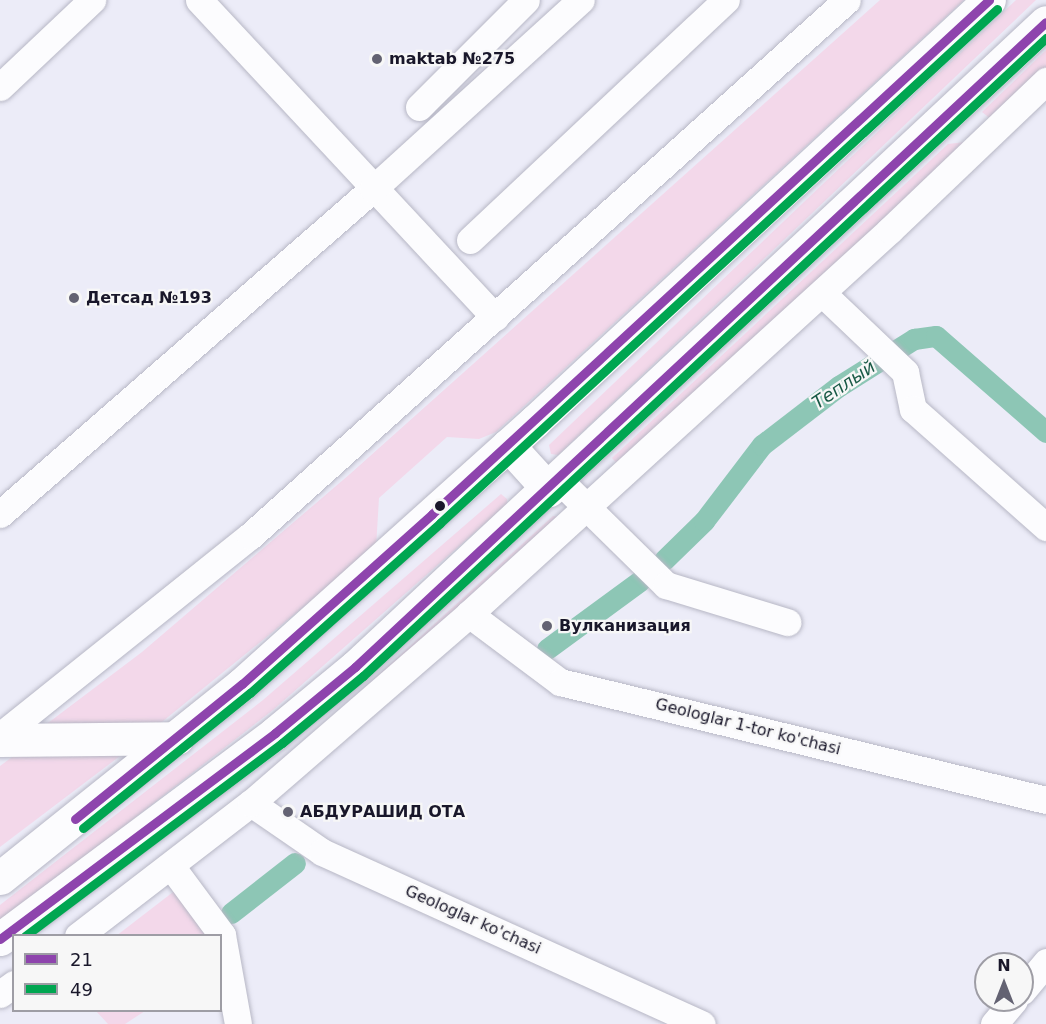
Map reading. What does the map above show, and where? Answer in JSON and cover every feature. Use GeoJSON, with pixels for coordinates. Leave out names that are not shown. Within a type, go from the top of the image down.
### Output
{"type":"FeatureCollection","features":[{"type":"Feature","properties":{"kind":"highway"},"geometry":{"type":"LineString","coordinates":[[3,873],[177,738],[508,445],[989,0]]}},
{"type":"Feature","properties":{"kind":"highway"},"geometry":{"type":"LineString","coordinates":[[0,939],[276,733],[355,667],[554,485],[1046,22]]}},
{"type":"Feature","properties":{"kind":"highway"},"geometry":{"type":"LineString","coordinates":[[508,445],[554,485]]}},
{"type":"Feature","properties":{"kind":"highway"},"geometry":{"type":"LineString","coordinates":[[0,738],[177,738]]}},
{"type":"Feature","properties":{"kind":"street"},"geometry":{"type":"LineString","coordinates":[[0,87],[92,0]]}},
{"type":"Feature","properties":{"kind":"street"},"geometry":{"type":"LineString","coordinates":[[198,0],[495,317]]}},
{"type":"Feature","properties":{"kind":"street"},"geometry":{"type":"LineString","coordinates":[[419,107],[526,0]]}},
{"type":"Feature","properties":{"kind":"street"},"geometry":{"type":"LineString","coordinates":[[0,514],[373,189],[581,0]]}},
{"type":"Feature","properties":{"kind":"street"},"geometry":{"type":"LineString","coordinates":[[471,240],[726,0]]}},
{"type":"Feature","properties":{"kind":"street"},"geometry":{"type":"LineString","coordinates":[[0,738],[250,536],[847,0]]}},
{"type":"Feature","properties":{"kind":"street"},"geometry":{"type":"LineString","coordinates":[[81,934],[251,803],[470,614],[822,293],[1046,81]]}},
{"type":"Feature","properties":{"kind":"street"},"geometry":{"type":"LineString","coordinates":[[822,293],[905,372],[913,409],[1046,527]]}},
{"type":"Feature","properties":{"kind":"street"},"geometry":{"type":"LineString","coordinates":[[554,485],[587,508],[666,585],[787,622]]}},
{"type":"Feature","properties":{"kind":"street","name":"Geologlar 1-tor ko'chasi"},"geometry":{"type":"LineString","coordinates":[[470,614],[560,682],[1046,800]]}},
{"type":"Feature","properties":{"kind":"street","name":"Geologlar ko'chasi"},"geometry":{"type":"LineString","coordinates":[[251,803],[322,852],[702,1024]]}},
{"type":"Feature","properties":{"kind":"street"},"geometry":{"type":"LineString","coordinates":[[171,866],[221,934]]}},
{"type":"Feature","properties":{"kind":"street"},"geometry":{"type":"LineString","coordinates":[[222,935],[238,1024]]}},
{"type":"Feature","properties":{"kind":"street"},"geometry":{"type":"LineString","coordinates":[[1034,976],[1046,962]]}},
{"type":"Feature","properties":{"kind":"street"},"geometry":{"type":"LineString","coordinates":[[994,1024],[1004,1012]]}},
{"type":"Feature","properties":{"kind":"shaded area"},"geometry":{"type":"Polygon","coordinates":[[[880,0],[964,0],[496,432],[479,439],[447,437],[379,498],[376,548],[152,730],[40,729],[142,652],[350,474],[880,0]]]}},
{"type":"Feature","properties":{"kind":"shaded area"},"geometry":{"type":"Polygon","coordinates":[[[1016,0],[1036,0],[558,455],[551,454],[549,445],[1016,0]]]}},
{"type":"Feature","properties":{"kind":"shaded area"},"geometry":{"type":"Polygon","coordinates":[[[1046,50],[1046,70],[992,120],[982,112],[1046,50]]]}},
{"type":"Feature","properties":{"kind":"shaded area"},"geometry":{"type":"Polygon","coordinates":[[[965,142],[620,467],[612,458],[948,144],[965,142]]]}},
{"type":"Feature","properties":{"kind":"shaded area"},"geometry":{"type":"Polygon","coordinates":[[[501,494],[507,499],[507,504],[273,710],[0,923],[0,905],[263,700],[501,494]]]}},
{"type":"Feature","properties":{"kind":"shaded area"},"geometry":{"type":"Polygon","coordinates":[[[553,516],[563,517],[342,708],[553,516]]]}},
{"type":"Feature","properties":{"kind":"shaded area"},"geometry":{"type":"Polygon","coordinates":[[[19,752],[124,753],[0,847],[0,766],[19,752]]]}},
{"type":"Feature","properties":{"kind":"shaded area"},"geometry":{"type":"Polygon","coordinates":[[[177,889],[209,934],[119,934],[177,889]]]}},
{"type":"Feature","properties":{"kind":"shaded area"},"geometry":{"type":"Polygon","coordinates":[[[97,1012],[143,1012],[125,1024],[108,1024],[97,1012]]]}},
{"type":"Feature","properties":{"kind":"waterway","name":"Теплый"},"geometry":{"type":"LineString","coordinates":[[664,560],[704,521],[762,445],[839,386],[914,339],[936,336],[1046,432]]}},
{"type":"Feature","properties":{"kind":"waterway","name":"Теплый"},"geometry":{"type":"LineString","coordinates":[[547,649],[640,581]]}},
{"type":"Feature","properties":{"kind":"waterway","name":"Теплый"},"geometry":{"type":"LineString","coordinates":[[231,913],[295,863]]}},
{"type":"Feature","properties":{"kind":"transit line","name":"21"},"geometry":{"type":"LineString","coordinates":[[75,819],[242,684],[432,514],[989,0]]}},
{"type":"Feature","properties":{"kind":"transit line","name":"49"},"geometry":{"type":"LineString","coordinates":[[83,828],[250,693],[440,523],[997,9]]}},
{"type":"Feature","properties":{"kind":"transit line","name":"21"},"geometry":{"type":"LineString","coordinates":[[0,939],[275,733],[355,667],[1046,22]]}},
{"type":"Feature","properties":{"kind":"transit line","name":"49"},"geometry":{"type":"LineString","coordinates":[[28,934],[282,743],[363,676],[1046,38]]}},
{"type":"Feature","properties":{"kind":"place","name":"maktab №275"},"geometry":{"type":"Point","coordinates":[377,59]}},
{"type":"Feature","properties":{"kind":"place","name":"Детсад №193"},"geometry":{"type":"Point","coordinates":[74,298]}},
{"type":"Feature","properties":{"kind":"place","name":"Вулканизация"},"geometry":{"type":"Point","coordinates":[547,626]}},
{"type":"Feature","properties":{"kind":"place","name":"АБДУРАШИД ОТА"},"geometry":{"type":"Point","coordinates":[288,812]}}]}
